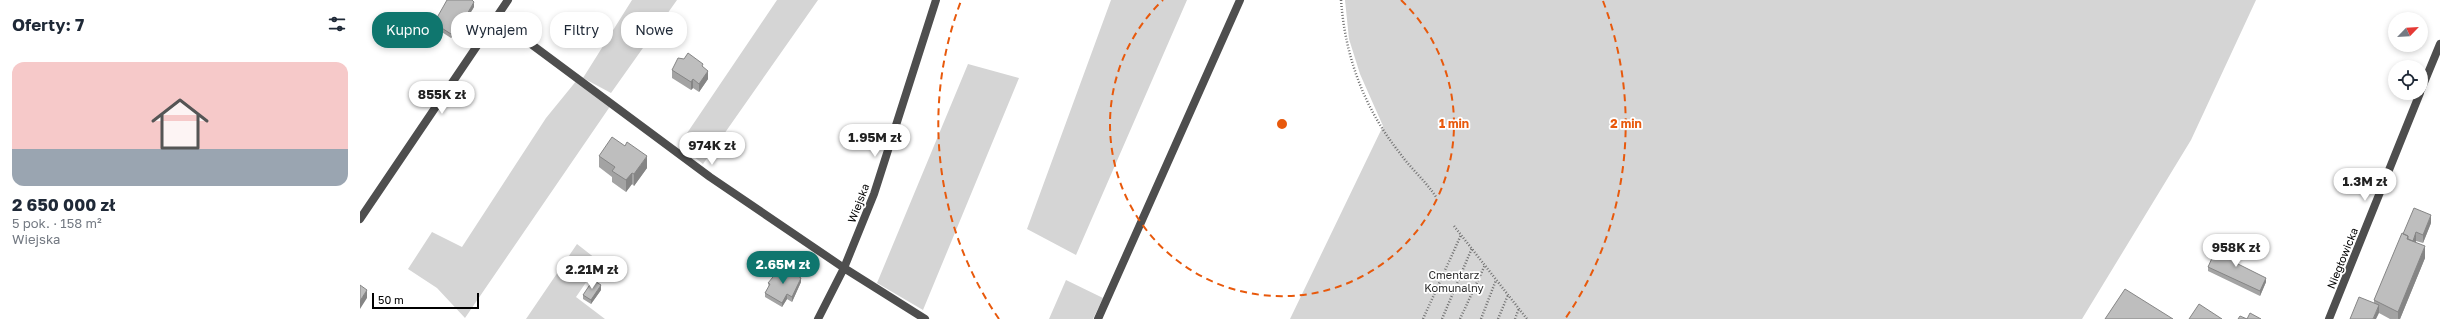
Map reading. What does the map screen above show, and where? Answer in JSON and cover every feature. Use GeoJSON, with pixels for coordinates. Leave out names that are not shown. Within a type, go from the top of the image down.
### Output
{"type":"FeatureCollection","features":[{"type":"Feature","properties":{"kind":"street"},"geometry":{"type":"LineString","coordinates":[[500,12],[508,0]]}},
{"type":"Feature","properties":{"kind":"street","name":"Wiejska"},"geometry":{"type":"LineString","coordinates":[[818,319],[844,268],[874,194],[936,0]]}},
{"type":"Feature","properties":{"kind":"street"},"geometry":{"type":"LineString","coordinates":[[1098,319],[1240,0]]}},
{"type":"Feature","properties":{"kind":"street"},"geometry":{"type":"LineString","coordinates":[[2428,73],[2440,44]]}},
{"type":"Feature","properties":{"kind":"street"},"geometry":{"type":"LineString","coordinates":[[360,219],[476,48]]}},
{"type":"Feature","properties":{"kind":"street"},"geometry":{"type":"LineString","coordinates":[[536,48],[710,177],[844,268],[925,319]]}},
{"type":"Feature","properties":{"kind":"street","name":"Niegłowicka"},"geometry":{"type":"LineString","coordinates":[[2329,319],[2417,100]]}},
{"type":"Feature","properties":{"kind":"path"},"geometry":{"type":"LineString","coordinates":[[1341,0],[1349,53],[1371,111],[1400,154],[1436,197]]}},
{"type":"Feature","properties":{"kind":"path"},"geometry":{"type":"LineString","coordinates":[[1454,226],[1527,319]]}},
{"type":"Feature","properties":{"kind":"path"},"geometry":{"type":"LineString","coordinates":[[1423,319],[1461,235]]}},
{"type":"Feature","properties":{"kind":"path"},"geometry":{"type":"LineString","coordinates":[[1442,319],[1472,248]]}},
{"type":"Feature","properties":{"kind":"path"},"geometry":{"type":"LineString","coordinates":[[1460,319],[1485,265]]}},
{"type":"Feature","properties":{"kind":"path"},"geometry":{"type":"LineString","coordinates":[[1481,319],[1496,280]]}},
{"type":"Feature","properties":{"kind":"path"},"geometry":{"type":"LineString","coordinates":[[1498,319],[1508,295]]}},
{"type":"Feature","properties":{"kind":"path"},"geometry":{"type":"LineString","coordinates":[[1515,319],[1519,308]]}},
{"type":"Feature","properties":{"kind":"green space"},"geometry":{"type":"Polygon","coordinates":[[[632,0],[677,0],[668,12],[624,12],[632,0]]]}},
{"type":"Feature","properties":{"kind":"green space"},"geometry":{"type":"Polygon","coordinates":[[[777,0],[818,0],[703,164],[679,145],[777,0]]]}},
{"type":"Feature","properties":{"kind":"green space"},"geometry":{"type":"Polygon","coordinates":[[[1111,0],[1187,0],[1076,255],[1027,229],[1111,0]]]}},
{"type":"Feature","properties":{"kind":"green space","name":"Cmentarz Komunalny"},"geometry":{"type":"Polygon","coordinates":[[[1345,0],[2256,0],[2191,140],[2082,319],[1290,319],[1383,126],[1360,74],[1349,39],[1345,0]]]}},
{"type":"Feature","properties":{"kind":"green space"},"geometry":{"type":"Polygon","coordinates":[[[621,18],[621,48],[643,48],[611,93],[583,78],[602,48],[613,48],[613,30],[621,18]]]}},
{"type":"Feature","properties":{"kind":"green space"},"geometry":{"type":"Polygon","coordinates":[[[968,64],[1019,78],[923,310],[877,283],[968,64]]]}},
{"type":"Feature","properties":{"kind":"green space"},"geometry":{"type":"Polygon","coordinates":[[[577,80],[611,105],[465,318],[437,288],[408,269],[432,232],[462,247],[546,118],[577,80]]]}},
{"type":"Feature","properties":{"kind":"green space"},"geometry":{"type":"Polygon","coordinates":[[[577,244],[600,262],[576,297],[605,319],[526,319],[577,244]]]}},
{"type":"Feature","properties":{"kind":"green space"},"geometry":{"type":"Polygon","coordinates":[[[1066,280],[1103,298],[1093,319],[1049,319],[1066,280]]]}},
{"type":"Feature","properties":{"kind":"building"},"geometry":{"type":"Polygon","coordinates":[[[447,0],[472,0],[474,2],[468,12],[451,12],[451,34],[443,29],[443,12],[440,12],[447,0]]]}},
{"type":"Feature","properties":{"kind":"building"},"geometry":{"type":"Polygon","coordinates":[[[688,53],[703,64],[702,66],[708,71],[699,84],[693,79],[691,82],[672,70],[678,58],[684,59],[688,53]]]}},
{"type":"Feature","properties":{"kind":"building"},"geometry":{"type":"Polygon","coordinates":[[[612,137],[625,146],[627,142],[647,156],[634,174],[632,173],[626,180],[612,171],[615,167],[599,156],[612,137]]]}},
{"type":"Feature","properties":{"kind":"building"},"geometry":{"type":"Polygon","coordinates":[[[2414,208],[2431,215],[2423,235],[2416,232],[2413,241],[2408,239],[2408,236],[2403,234],[2414,208]]]}},
{"type":"Feature","properties":{"kind":"building"},"geometry":{"type":"Polygon","coordinates":[[[2402,233],[2408,236],[2407,239],[2425,246],[2398,312],[2374,300],[2402,233]]]}},
{"type":"Feature","properties":{"kind":"building"},"geometry":{"type":"Polygon","coordinates":[[[2225,243],[2242,251],[2236,263],[2266,278],[2260,291],[2208,267],[2213,256],[2218,258],[2225,243]]]}},
{"type":"Feature","properties":{"kind":"building"},"geometry":{"type":"Polygon","coordinates":[[[782,266],[801,278],[792,297],[787,294],[782,303],[765,293],[770,284],[768,283],[782,266]]]}},
{"type":"Feature","properties":{"kind":"building"},"geometry":{"type":"Polygon","coordinates":[[[593,280],[601,285],[591,300],[583,295],[593,280]]]}},
{"type":"Feature","properties":{"kind":"building"},"geometry":{"type":"Polygon","coordinates":[[[360,285],[367,290],[360,301],[360,285]]]}},
{"type":"Feature","properties":{"kind":"building"},"geometry":{"type":"Polygon","coordinates":[[[2125,289],[2173,319],[2105,319],[2125,289]]]}},
{"type":"Feature","properties":{"kind":"building"},"geometry":{"type":"Polygon","coordinates":[[[2359,297],[2379,305],[2373,319],[2350,319],[2359,297]]]}},
{"type":"Feature","properties":{"kind":"building"},"geometry":{"type":"Polygon","coordinates":[[[2199,304],[2222,319],[2189,319],[2199,304]]]}},
{"type":"Feature","properties":{"kind":"building"},"geometry":{"type":"Polygon","coordinates":[[[2250,313],[2261,319],[2247,319],[2250,313]]]}},
{"type":"Feature","properties":{"kind":"building"},"geometry":{"type":"Polygon","coordinates":[[[2240,316],[2247,319],[2238,319],[2240,316]]]}}]}
